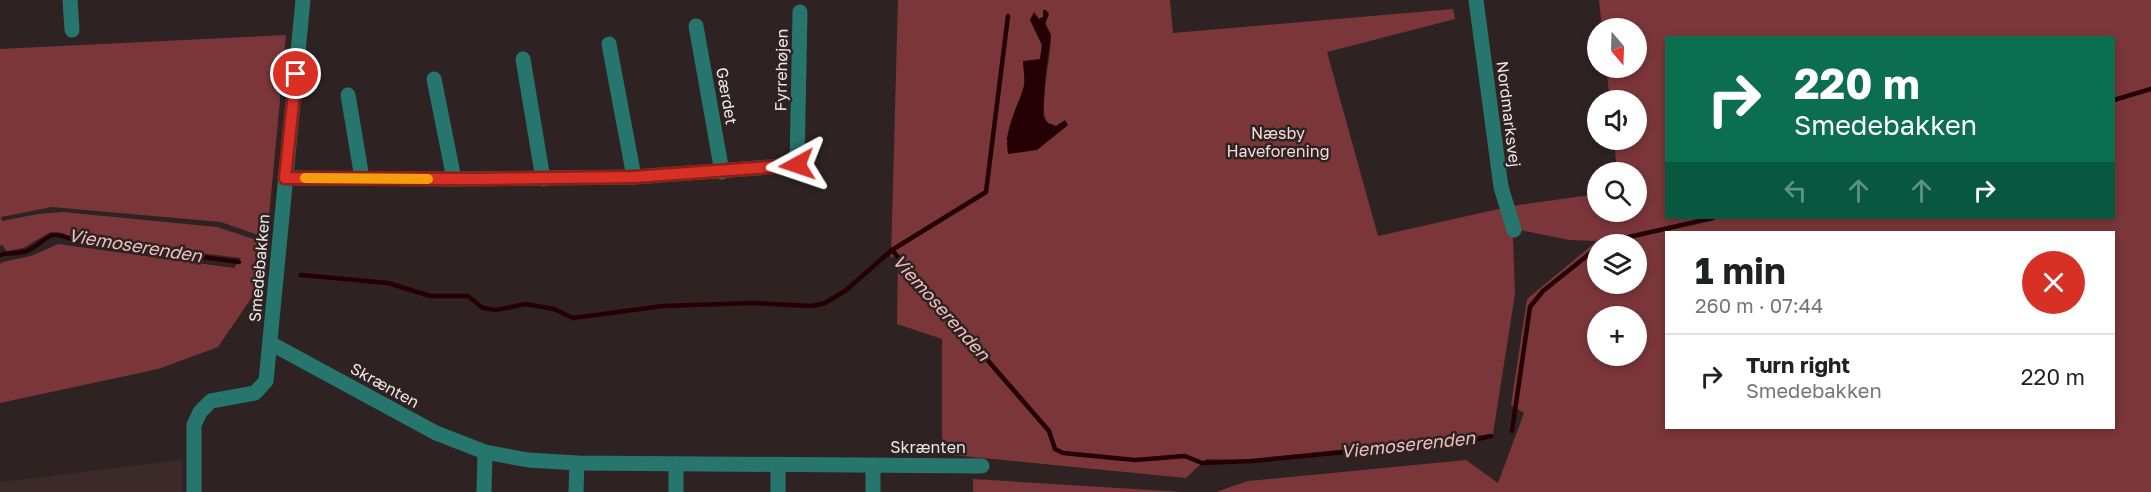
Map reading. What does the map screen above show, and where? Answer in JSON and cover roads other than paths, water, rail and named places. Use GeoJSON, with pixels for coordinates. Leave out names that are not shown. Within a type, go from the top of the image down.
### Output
{"type":"FeatureCollection","features":[{"type":"Feature","properties":{"kind":"street"},"geometry":{"type":"LineString","coordinates":[[70,0],[72,30]]}},
{"type":"Feature","properties":{"kind":"street","name":"Smedebakken"},"geometry":{"type":"LineString","coordinates":[[194,492],[194,425],[200,412],[211,401],[255,393],[266,381],[303,0]]}},
{"type":"Feature","properties":{"kind":"street","name":"Nordmarksvej"},"geometry":{"type":"LineString","coordinates":[[1476,0],[1501,187],[1514,230]]}},
{"type":"Feature","properties":{"kind":"street","name":"Fyrrehøjen"},"geometry":{"type":"LineString","coordinates":[[722,172],[797,165],[800,12]]}},
{"type":"Feature","properties":{"kind":"street","name":"Gærdet"},"geometry":{"type":"LineString","coordinates":[[696,26],[722,172]]}},
{"type":"Feature","properties":{"kind":"street"},"geometry":{"type":"LineString","coordinates":[[609,44],[634,177]]}},
{"type":"Feature","properties":{"kind":"street"},"geometry":{"type":"LineString","coordinates":[[523,59],[543,179]]}},
{"type":"Feature","properties":{"kind":"street"},"geometry":{"type":"LineString","coordinates":[[434,79],[454,179]]}},
{"type":"Feature","properties":{"kind":"street"},"geometry":{"type":"LineString","coordinates":[[348,95],[363,178]]}},
{"type":"Feature","properties":{"kind":"street"},"geometry":{"type":"LineString","coordinates":[[285,178],[543,179],[722,172]]}},
{"type":"Feature","properties":{"kind":"street","name":"Skrænten"},"geometry":{"type":"LineString","coordinates":[[270,343],[436,433],[485,452],[528,460],[577,463],[982,466]]}},
{"type":"Feature","properties":{"kind":"street"},"geometry":{"type":"LineString","coordinates":[[484,492],[485,452]]}},
{"type":"Feature","properties":{"kind":"street"},"geometry":{"type":"LineString","coordinates":[[576,492],[577,463]]}},
{"type":"Feature","properties":{"kind":"street"},"geometry":{"type":"LineString","coordinates":[[676,464],[676,492]]}},
{"type":"Feature","properties":{"kind":"street"},"geometry":{"type":"LineString","coordinates":[[778,465],[778,492]]}},
{"type":"Feature","properties":{"kind":"street","name":"Skrænten"},"geometry":{"type":"LineString","coordinates":[[873,465],[873,492]]}},
{"type":"Feature","properties":{"kind":"waterway"},"geometry":{"type":"LineString","coordinates":[[892,250],[986,192],[1008,16]]}},
{"type":"Feature","properties":{"kind":"waterway","name":"Viemoserenden"},"geometry":{"type":"LineString","coordinates":[[2115,100],[2151,89]]}},
{"type":"Feature","properties":{"kind":"waterway","name":"Viemoserenden"},"geometry":{"type":"LineString","coordinates":[[1642,234],[1709,219]]}},
{"type":"Feature","properties":{"kind":"waterway","name":"Viemoserenden"},"geometry":{"type":"LineString","coordinates":[[0,255],[26,252],[49,236],[58,235],[73,240],[239,262]]}},
{"type":"Feature","properties":{"kind":"waterway","name":"Viemoserenden"},"geometry":{"type":"LineString","coordinates":[[301,275],[388,283],[430,296],[468,296],[483,308],[496,310],[526,304],[554,309],[573,318],[663,306],[752,303],[812,306],[825,303],[845,291],[892,250],[1049,431],[1055,449],[1063,453],[1135,460],[1185,456],[1202,463],[1253,461],[1491,436]]}},
{"type":"Feature","properties":{"kind":"waterway","name":"Viemoserenden"},"geometry":{"type":"LineString","coordinates":[[1512,431],[1530,307],[1543,291],[1587,256]]}},
{"type":"Feature","properties":{"kind":"park label","name":"Næsby Haveforening"},"geometry":{"type":"Point","coordinates":[1278,142]}}]}
